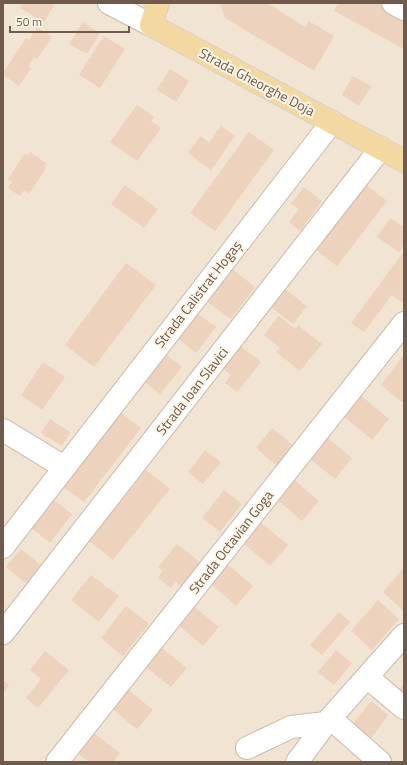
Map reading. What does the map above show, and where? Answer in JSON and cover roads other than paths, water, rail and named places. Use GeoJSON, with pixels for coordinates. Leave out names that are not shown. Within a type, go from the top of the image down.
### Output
{"type":"FeatureCollection","features":[{"type":"Feature","properties":{"kind":"main road"},"geometry":{"type":"LineString","coordinates":[[151,25],[158,3]]}},
{"type":"Feature","properties":{"kind":"main road","name":"Strada Gheorghe Doja"},"geometry":{"type":"LineString","coordinates":[[151,25],[404,161]]}},
{"type":"Feature","properties":{"kind":"street","name":"Strada Gheorghe Doja"},"geometry":{"type":"LineString","coordinates":[[109,3],[151,25]]}},
{"type":"Feature","properties":{"kind":"street"},"geometry":{"type":"LineString","coordinates":[[393,3],[404,9]]}},
{"type":"Feature","properties":{"kind":"street","name":"Strada Calistrat Hogaș"},"geometry":{"type":"LineString","coordinates":[[3,547],[332,122]]}},
{"type":"Feature","properties":{"kind":"street","name":"Strada Ioan Slavici"},"geometry":{"type":"LineString","coordinates":[[3,633],[380,148]]}},
{"type":"Feature","properties":{"kind":"street","name":"Strada Octavian Goga"},"geometry":{"type":"LineString","coordinates":[[57,762],[404,323]]}},
{"type":"Feature","properties":{"kind":"street"},"geometry":{"type":"LineString","coordinates":[[3,430],[64,467]]}},
{"type":"Feature","properties":{"kind":"street"},"geometry":{"type":"LineString","coordinates":[[297,762],[328,720],[404,635]]}},
{"type":"Feature","properties":{"kind":"street"},"geometry":{"type":"LineString","coordinates":[[367,677],[404,708]]}},
{"type":"Feature","properties":{"kind":"street"},"geometry":{"type":"LineString","coordinates":[[247,748],[292,727],[328,720],[380,762]]}}]}
